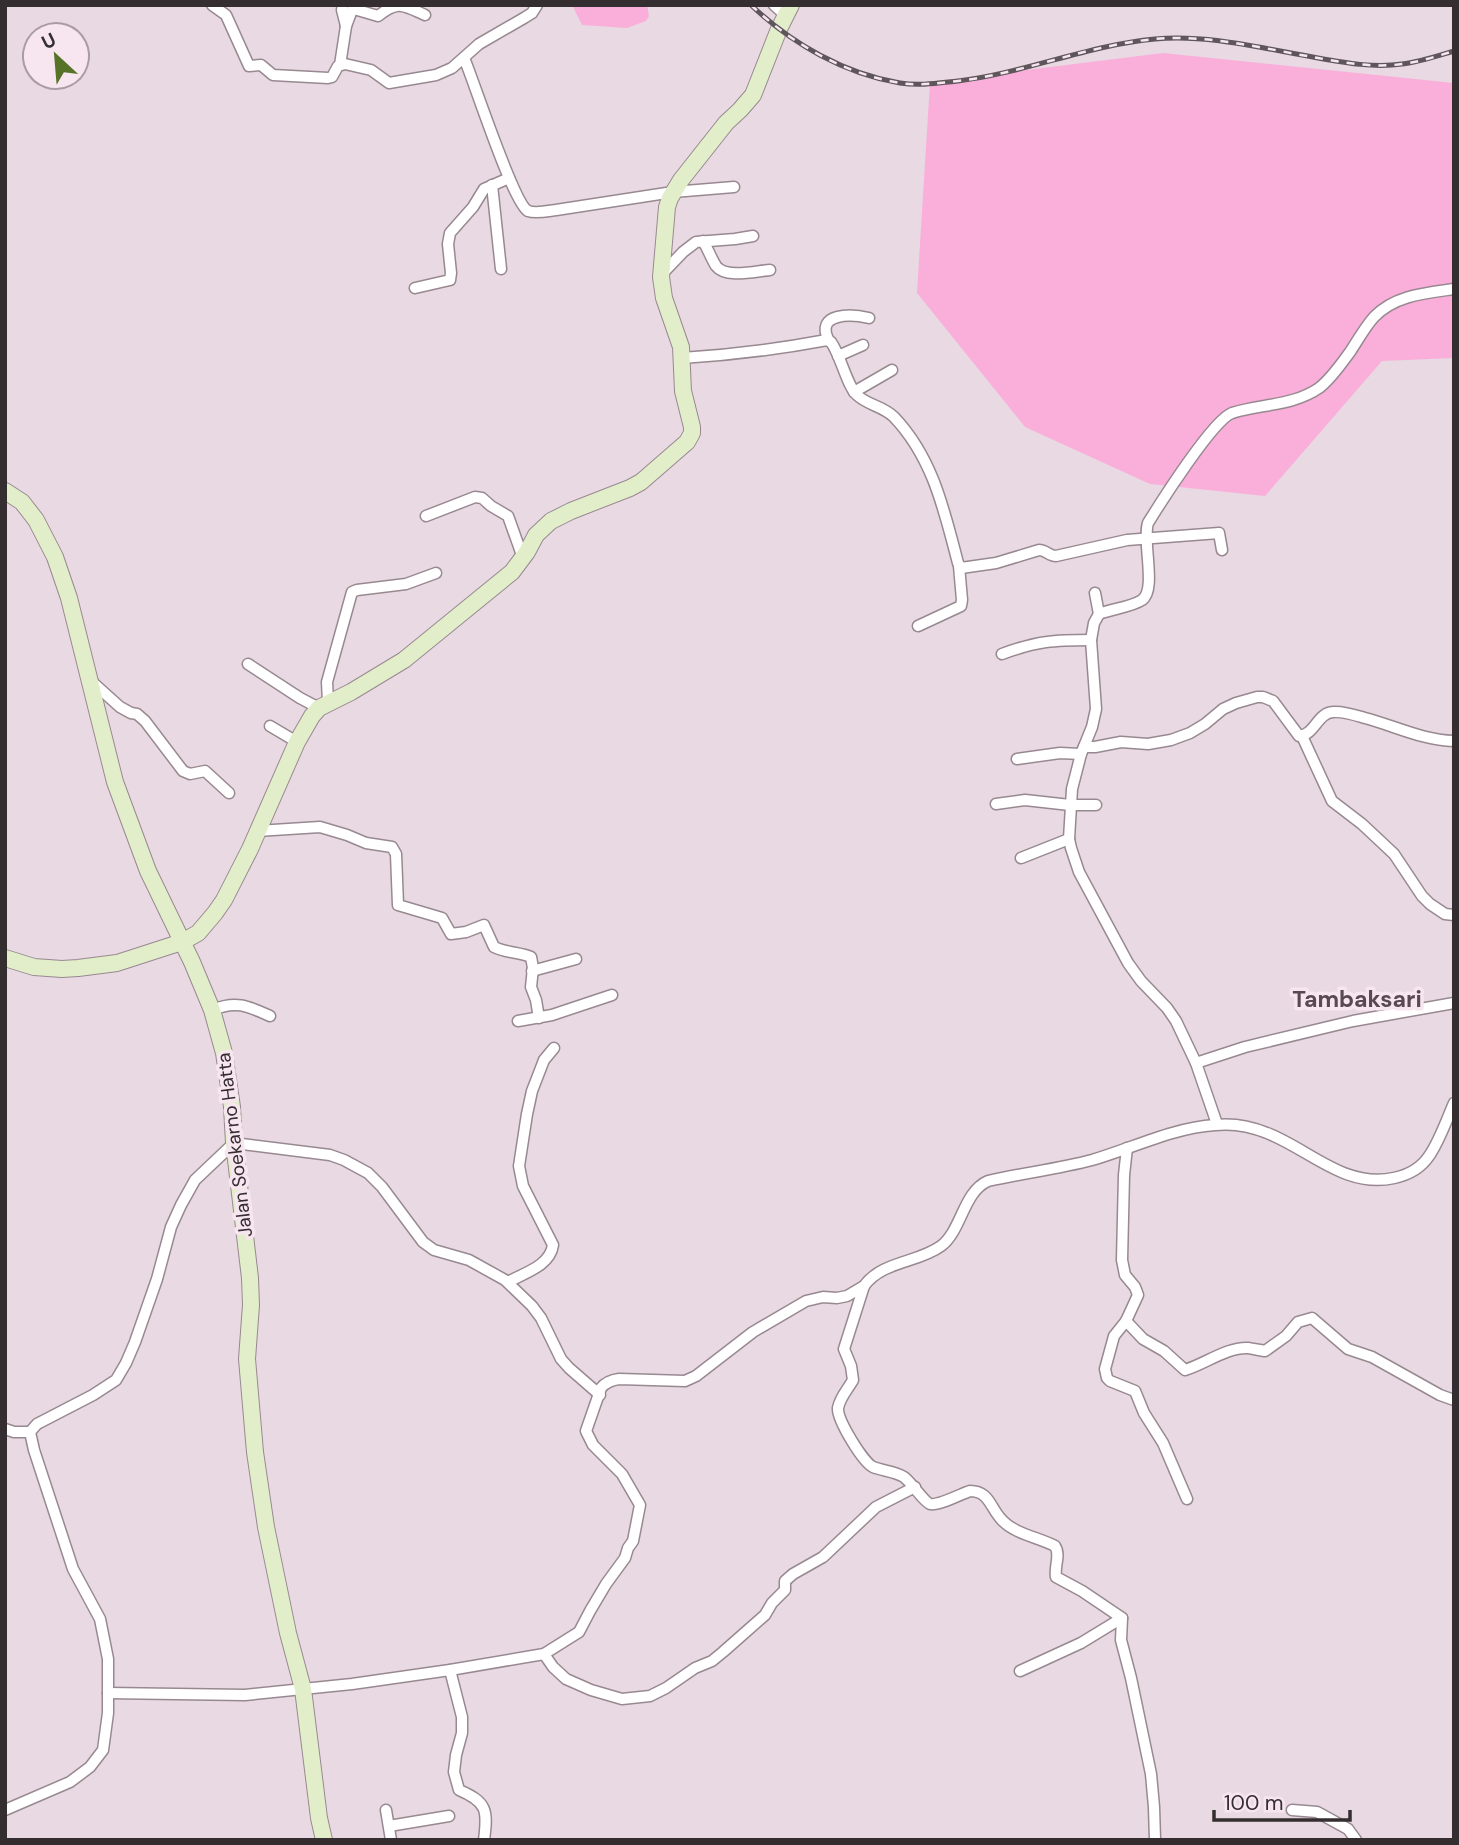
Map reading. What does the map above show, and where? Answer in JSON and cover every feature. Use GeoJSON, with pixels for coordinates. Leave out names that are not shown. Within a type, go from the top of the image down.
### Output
{"type":"FeatureCollection","features":[{"type":"Feature","properties":{"kind":"street"},"geometry":{"type":"LineString","coordinates":[[212,5],[226,15],[249,66],[261,65],[273,75],[328,78],[340,65],[346,26],[354,9],[378,16],[387,8],[402,5],[425,15]]}},
{"type":"Feature","properties":{"kind":"street"},"geometry":{"type":"LineString","coordinates":[[343,5],[346,26]]}},
{"type":"Feature","properties":{"kind":"street"},"geometry":{"type":"LineString","coordinates":[[340,65],[371,70],[385,81],[394,83],[436,75],[452,68],[479,44],[524,18],[537,5]]}},
{"type":"Feature","properties":{"kind":"street"},"geometry":{"type":"LineString","coordinates":[[5,958],[34,967],[78,968],[117,963],[182,942],[198,933],[215,913],[244,859],[297,742],[312,716],[323,705],[351,692],[404,660],[512,572],[537,535],[551,521],[571,510],[641,482],[691,438],[692,427],[683,391],[681,347],[664,298],[661,276],[667,207],[673,192],[726,123],[753,95],[783,9]]}},
{"type":"Feature","properties":{"kind":"street"},"geometry":{"type":"LineString","coordinates":[[464,58],[509,178],[528,211],[734,187]]}},
{"type":"Feature","properties":{"kind":"street"},"geometry":{"type":"LineString","coordinates":[[415,288],[450,280],[450,233],[473,207],[481,192],[509,178]]}},
{"type":"Feature","properties":{"kind":"street"},"geometry":{"type":"LineString","coordinates":[[492,185],[501,269]]}},
{"type":"Feature","properties":{"kind":"street"},"geometry":{"type":"LineString","coordinates":[[661,276],[696,242],[753,236]]}},
{"type":"Feature","properties":{"kind":"street"},"geometry":{"type":"LineString","coordinates":[[704,241],[718,268],[723,271],[732,273],[770,270]]}},
{"type":"Feature","properties":{"kind":"street"},"geometry":{"type":"LineString","coordinates":[[1099,614],[1141,601],[1147,595],[1149,584],[1146,528],[1187,464],[1221,420],[1233,413],[1282,403],[1313,392],[1328,380],[1368,324],[1385,308],[1420,293],[1454,289]]}},
{"type":"Feature","properties":{"kind":"street"},"geometry":{"type":"LineString","coordinates":[[869,318],[853,314],[835,317],[828,323],[826,334],[854,392],[862,399],[883,408],[920,450],[940,494],[960,566],[961,606],[918,626]]}},
{"type":"Feature","properties":{"kind":"street"},"geometry":{"type":"LineString","coordinates":[[682,358],[731,355],[829,341]]}},
{"type":"Feature","properties":{"kind":"street"},"geometry":{"type":"LineString","coordinates":[[838,356],[863,345]]}},
{"type":"Feature","properties":{"kind":"street"},"geometry":{"type":"LineString","coordinates":[[854,392],[892,370]]}},
{"type":"Feature","properties":{"kind":"street","name":"Jalan Soekarno Hatta"},"geometry":{"type":"LineString","coordinates":[[5,491],[22,502],[36,520],[55,557],[69,598],[115,782],[148,871],[212,1010],[227,1068],[250,1278],[247,1359],[256,1452],[266,1527],[288,1633],[303,1689],[324,1840]]}},
{"type":"Feature","properties":{"kind":"street"},"geometry":{"type":"LineString","coordinates":[[426,516],[475,497],[482,498],[508,516],[523,558]]}},
{"type":"Feature","properties":{"kind":"street"},"geometry":{"type":"LineString","coordinates":[[960,566],[966,568],[996,563],[1039,551],[1056,556],[1111,543],[1219,533],[1222,550]]}},
{"type":"Feature","properties":{"kind":"street"},"geometry":{"type":"LineString","coordinates":[[323,705],[352,592],[406,584],[436,573]]}},
{"type":"Feature","properties":{"kind":"street"},"geometry":{"type":"LineString","coordinates":[[1095,593],[1099,614],[1094,623],[1091,640],[1096,709],[1072,789],[1069,839],[1071,848],[1079,872],[1122,953],[1141,981],[1176,1021],[1196,1063],[1217,1124]]}},
{"type":"Feature","properties":{"kind":"street"},"geometry":{"type":"LineString","coordinates":[[1002,654],[1046,641],[1091,640]]}},
{"type":"Feature","properties":{"kind":"street"},"geometry":{"type":"LineString","coordinates":[[248,664],[300,698],[323,705]]}},
{"type":"Feature","properties":{"kind":"street"},"geometry":{"type":"LineString","coordinates":[[88,678],[120,707],[137,714],[145,721],[183,771],[190,774],[205,771],[229,793]]}},
{"type":"Feature","properties":{"kind":"street"},"geometry":{"type":"LineString","coordinates":[[1017,759],[1121,742],[1148,744],[1171,740],[1205,724],[1223,709],[1236,703],[1257,697],[1269,698],[1302,736],[1332,801],[1394,854],[1430,904],[1445,914],[1454,915]]}},
{"type":"Feature","properties":{"kind":"street"},"geometry":{"type":"LineString","coordinates":[[1302,736],[1308,734],[1322,716],[1334,712],[1387,724],[1419,736],[1454,741]]}},
{"type":"Feature","properties":{"kind":"street"},"geometry":{"type":"LineString","coordinates":[[270,726],[297,742]]}},
{"type":"Feature","properties":{"kind":"street"},"geometry":{"type":"LineString","coordinates":[[996,804],[1024,800],[1096,805]]}},
{"type":"Feature","properties":{"kind":"street"},"geometry":{"type":"LineString","coordinates":[[257,831],[320,827],[366,844],[392,847],[396,854],[398,905],[442,918],[452,934],[484,925],[495,947],[531,957],[531,987],[539,1018]]}},
{"type":"Feature","properties":{"kind":"street"},"geometry":{"type":"LineString","coordinates":[[1021,858],[1069,839]]}},
{"type":"Feature","properties":{"kind":"street"},"geometry":{"type":"LineString","coordinates":[[532,971],[576,958]]}},
{"type":"Feature","properties":{"kind":"street"},"geometry":{"type":"LineString","coordinates":[[518,1021],[539,1018],[612,995]]}},
{"type":"Feature","properties":{"kind":"street"},"geometry":{"type":"LineString","coordinates":[[1196,1063],[1245,1047],[1353,1021],[1454,1003]]}},
{"type":"Feature","properties":{"kind":"street"},"geometry":{"type":"LineString","coordinates":[[212,1010],[221,1006],[245,1005],[270,1016]]}},
{"type":"Feature","properties":{"kind":"street"},"geometry":{"type":"LineString","coordinates":[[508,1282],[547,1260],[552,1253],[553,1245],[523,1186],[520,1166],[532,1091],[544,1060],[554,1048]]}},
{"type":"Feature","properties":{"kind":"street"},"geometry":{"type":"LineString","coordinates":[[108,1693],[245,1695],[450,1670],[544,1654],[579,1632],[633,1541],[640,1505],[622,1474],[593,1445],[586,1431],[604,1383],[612,1380],[685,1381],[696,1376],[753,1332],[806,1301],[847,1296],[883,1270],[940,1247],[948,1239],[967,1204],[984,1182],[1074,1164],[1188,1129],[1217,1124],[1251,1127],[1281,1139],[1340,1172],[1370,1180],[1386,1180],[1402,1176],[1422,1165],[1430,1155],[1454,1103]]}},
{"type":"Feature","properties":{"kind":"street"},"geometry":{"type":"LineString","coordinates":[[5,1429],[30,1432],[37,1424],[116,1380],[135,1342],[181,1205],[195,1180],[234,1143],[314,1153],[344,1160],[368,1173],[382,1187],[423,1242],[434,1250],[469,1260],[508,1282],[541,1318],[561,1359],[600,1395]]}},
{"type":"Feature","properties":{"kind":"street"},"geometry":{"type":"LineString","coordinates":[[1127,1148],[1122,1260],[1123,1270],[1138,1296],[1126,1321],[1114,1336],[1105,1364],[1105,1373],[1110,1381],[1135,1391],[1144,1413],[1163,1443],[1187,1499]]}},
{"type":"Feature","properties":{"kind":"street"},"geometry":{"type":"LineString","coordinates":[[864,1286],[844,1349],[853,1380],[843,1394],[838,1412],[843,1427],[867,1462],[894,1472],[915,1487],[925,1501],[936,1504],[970,1491],[984,1494],[1008,1526],[1055,1546],[1058,1554],[1054,1569],[1056,1577],[1122,1618]]}},
{"type":"Feature","properties":{"kind":"street"},"geometry":{"type":"LineString","coordinates":[[1126,1321],[1143,1339],[1164,1351],[1185,1370],[1223,1353],[1246,1348],[1265,1351],[1286,1336],[1298,1322],[1312,1318],[1348,1349],[1372,1357],[1454,1400]]}},
{"type":"Feature","properties":{"kind":"street"},"geometry":{"type":"LineString","coordinates":[[5,1810],[70,1782],[95,1762],[103,1750],[108,1713],[108,1659],[100,1619],[73,1569],[30,1432]]}},
{"type":"Feature","properties":{"kind":"street"},"geometry":{"type":"LineString","coordinates":[[544,1654],[566,1679],[592,1690],[622,1699],[650,1696],[695,1668],[712,1661],[765,1615],[785,1590],[785,1581],[793,1574],[822,1557],[876,1507],[915,1487]]}},
{"type":"Feature","properties":{"kind":"street"},"geometry":{"type":"LineString","coordinates":[[1020,1671],[1081,1643],[1122,1618]]}},
{"type":"Feature","properties":{"kind":"street"},"geometry":{"type":"LineString","coordinates":[[1122,1618],[1121,1640],[1151,1774],[1155,1840]]}},
{"type":"Feature","properties":{"kind":"street"},"geometry":{"type":"LineString","coordinates":[[450,1670],[462,1717],[462,1733],[454,1772],[459,1790],[478,1798],[484,1809],[484,1840]]}},
{"type":"Feature","properties":{"kind":"street"},"geometry":{"type":"LineString","coordinates":[[386,1810],[391,1840]]}},
{"type":"Feature","properties":{"kind":"street"},"geometry":{"type":"LineString","coordinates":[[1292,1810],[1317,1812],[1348,1829],[1356,1840]]}},
{"type":"Feature","properties":{"kind":"street"},"geometry":{"type":"LineString","coordinates":[[389,1826],[449,1816]]}},
{"type":"Feature","properties":{"kind":"shaded area"},"geometry":{"type":"Polygon","coordinates":[[[572,5],[647,5],[649,16],[646,21],[627,28],[582,25],[572,5]]]}},
{"type":"Feature","properties":{"kind":"shaded area"},"geometry":{"type":"Polygon","coordinates":[[[1163,53],[1454,83],[1454,358],[1382,361],[1265,496],[1150,484],[1025,427],[917,293],[930,82],[1163,53]]]}},
{"type":"Feature","properties":{"kind":"railway"},"geometry":{"type":"LineString","coordinates":[[751,5],[784,32],[839,65],[879,79],[907,84],[983,77],[1105,47],[1155,39],[1216,40],[1370,65],[1409,63],[1454,51]]}},
{"type":"Feature","properties":{"kind":"district","name":"Tambaksari"},"geometry":{"type":"Point","coordinates":[1357,999]}}]}
